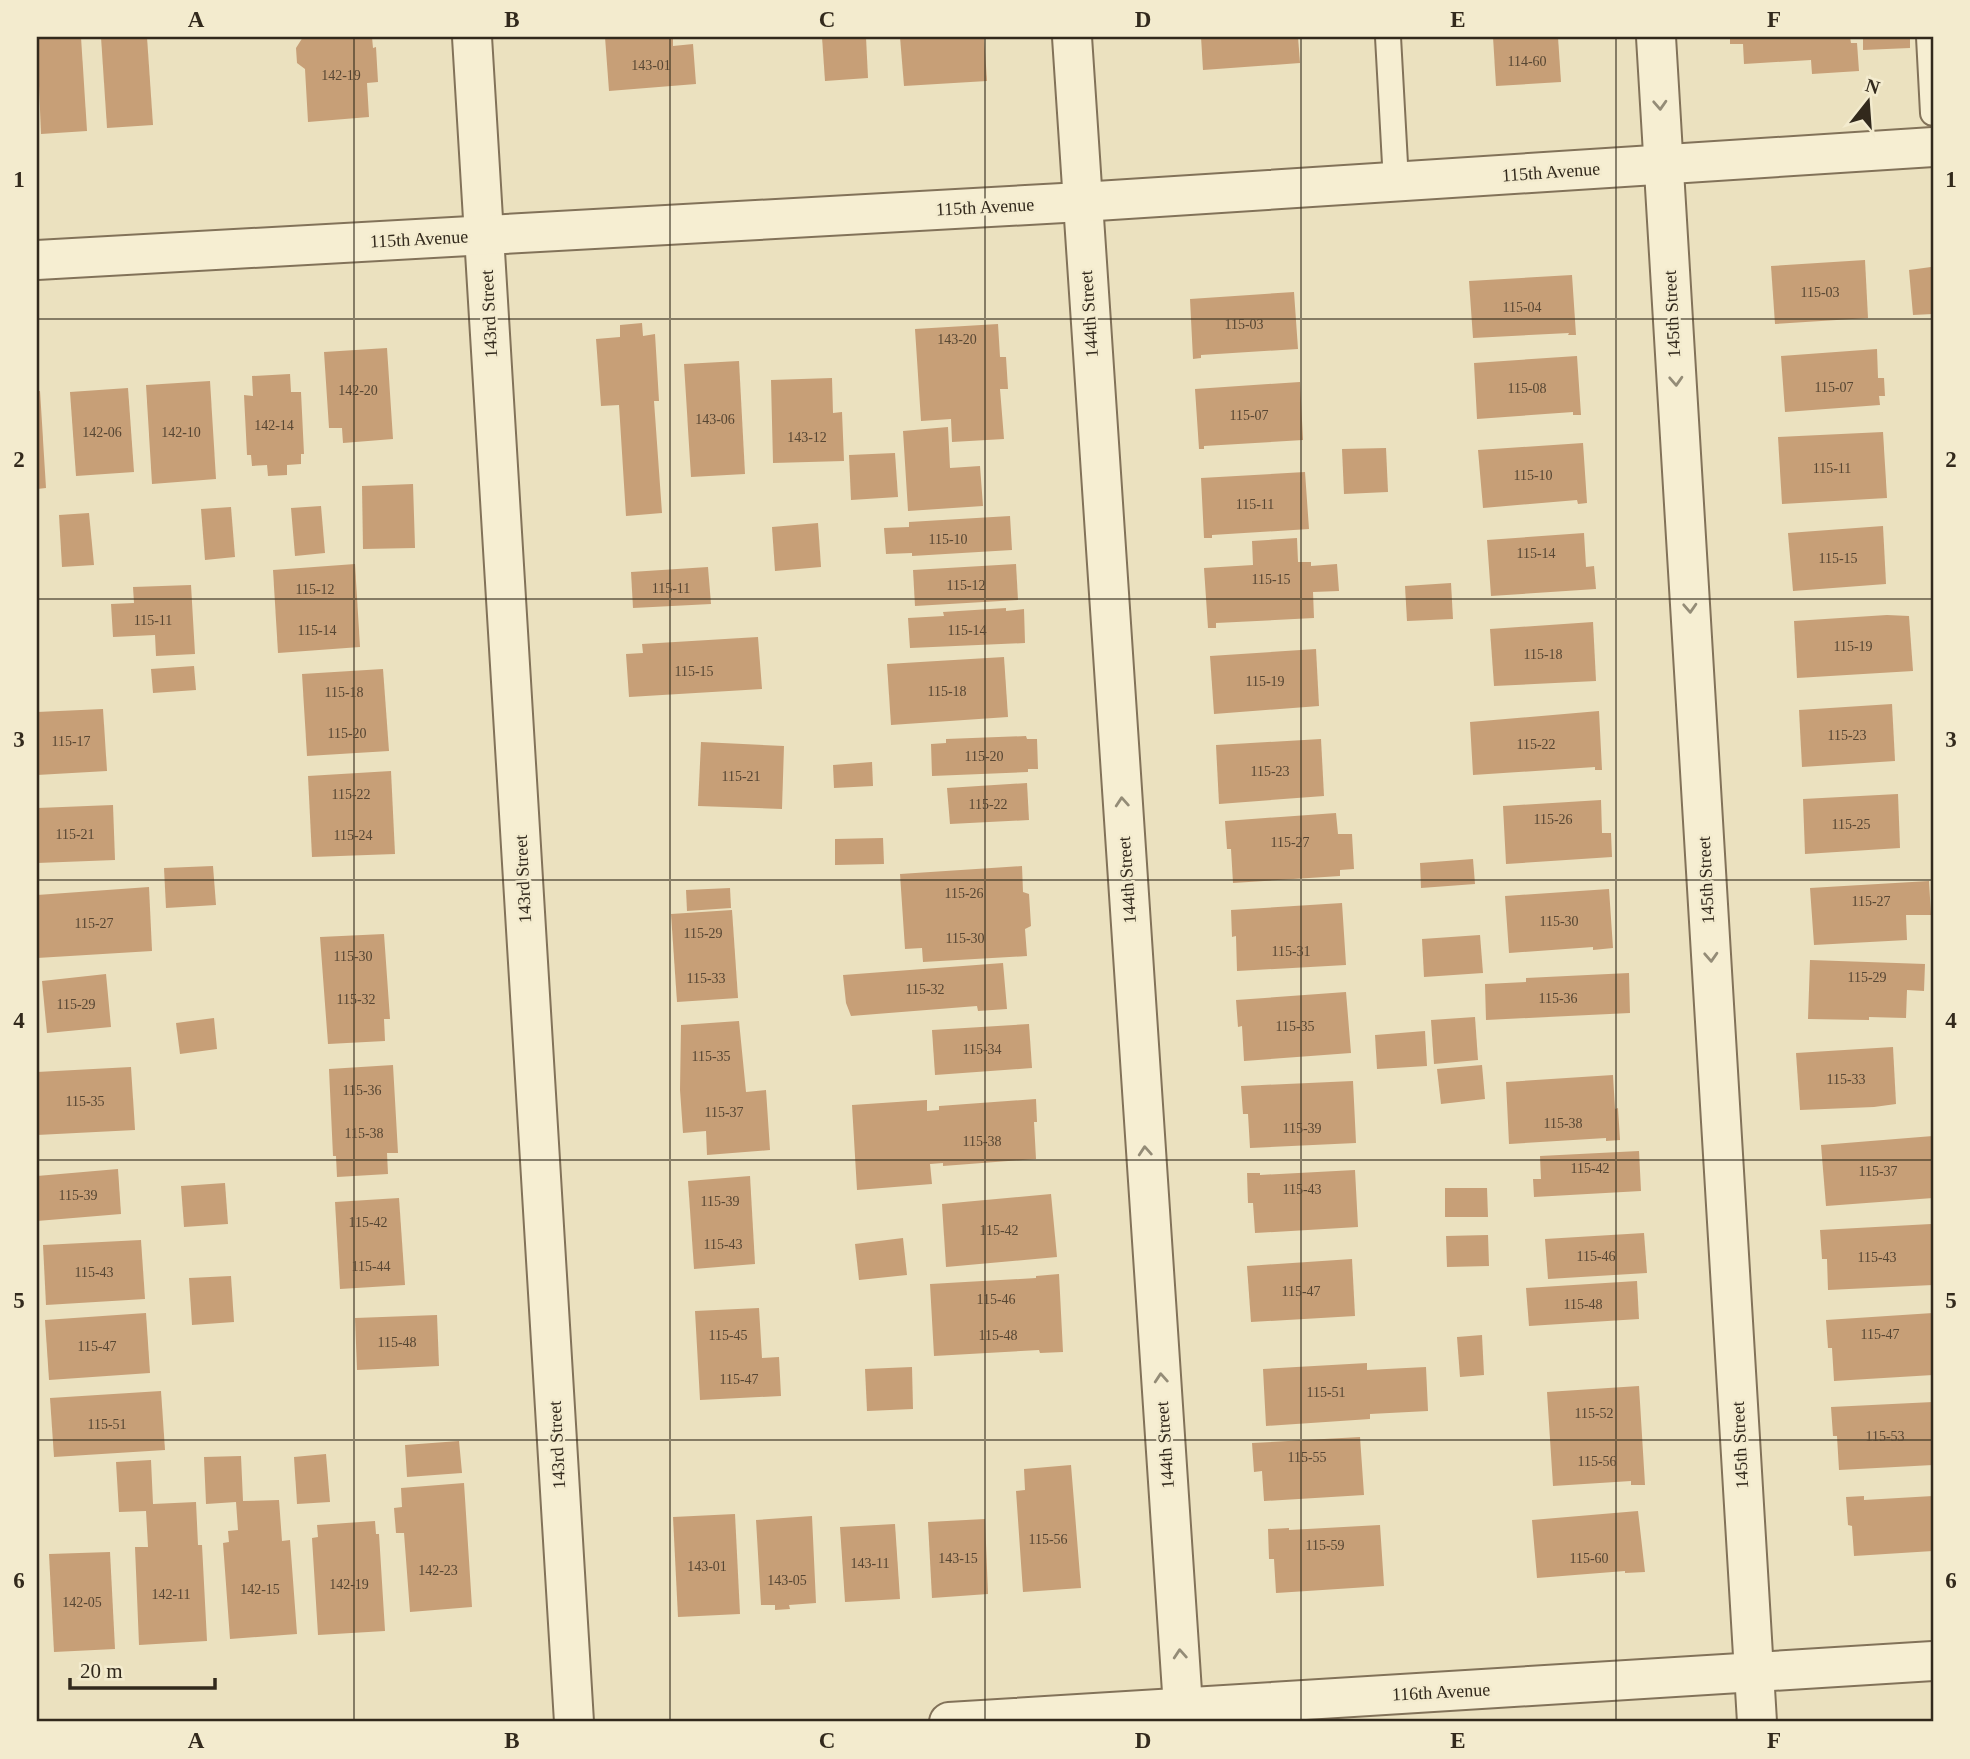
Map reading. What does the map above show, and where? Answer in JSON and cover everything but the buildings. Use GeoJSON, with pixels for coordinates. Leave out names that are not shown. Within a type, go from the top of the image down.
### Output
{"type":"FeatureCollection","features":[{"type":"Feature","properties":{"kind":"street","name":"143rd Street"},"geometry":{"type":"LineString","coordinates":[[472,37],[574,1722]]}},
{"type":"Feature","properties":{"kind":"street","name":"144th Street"},"geometry":{"type":"LineString","coordinates":[[1072,37],[1184,1715]]}},
{"type":"Feature","properties":{"kind":"street","name":"145th Street"},"geometry":{"type":"LineString","coordinates":[[1656,37],[1757,1722]]}},
{"type":"Feature","properties":{"kind":"street","name":"115th Avenue"},"geometry":{"type":"LineString","coordinates":[[37,260],[1081,202],[1933,148]]}},
{"type":"Feature","properties":{"kind":"street","name":"116th Avenue"},"geometry":{"type":"LineString","coordinates":[[949,1722],[1184,1715],[1933,1661]]}},
{"type":"Feature","properties":{"kind":"lane"},"geometry":{"type":"LineString","coordinates":[[1388,37],[1396,182]]}},
{"type":"Feature","properties":{"kind":"lane"},"geometry":{"type":"LineString","coordinates":[[1929,37],[1933,113]]}}]}
